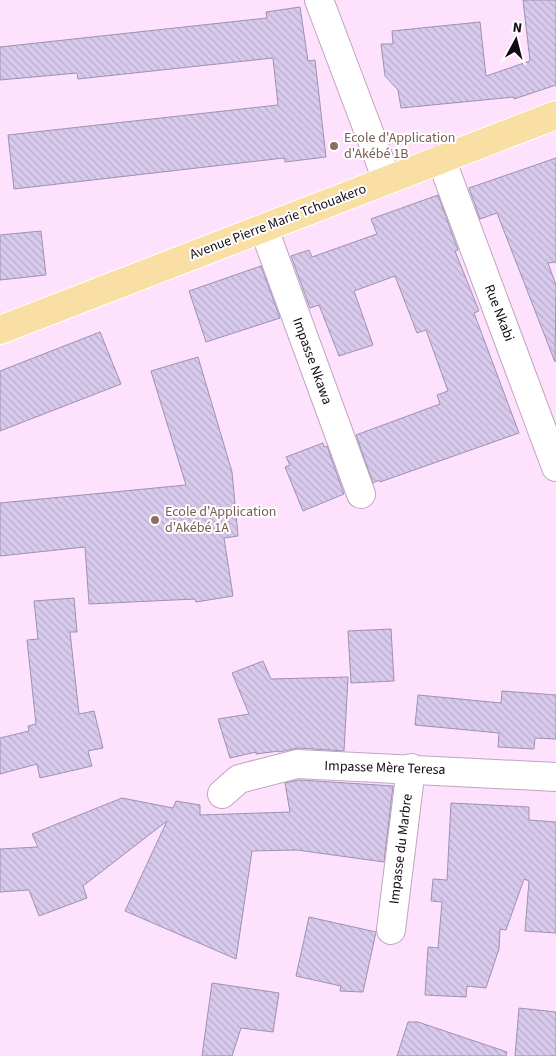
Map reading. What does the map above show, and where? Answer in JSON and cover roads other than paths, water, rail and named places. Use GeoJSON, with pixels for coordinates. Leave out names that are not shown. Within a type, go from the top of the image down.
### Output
{"type":"FeatureCollection","features":[{"type":"Feature","properties":{"kind":"main road","name":"Avenue Pierre Marie Tchouakero"},"geometry":{"type":"LineString","coordinates":[[0,330],[556,115]]}},
{"type":"Feature","properties":{"kind":"street"},"geometry":{"type":"LineString","coordinates":[[319,0],[387,180]]}},
{"type":"Feature","properties":{"kind":"street","name":"Rue Nkabi"},"geometry":{"type":"LineString","coordinates":[[441,159],[556,467]]}},
{"type":"Feature","properties":{"kind":"street","name":"Impasse Nkawa"},"geometry":{"type":"LineString","coordinates":[[264,228],[361,494]]}},
{"type":"Feature","properties":{"kind":"street","name":"Impasse Mère Teresa"},"geometry":{"type":"LineString","coordinates":[[222,794],[239,780],[297,764],[411,768],[556,777]]}},
{"type":"Feature","properties":{"kind":"street","name":"Impasse du Marbre"},"geometry":{"type":"LineString","coordinates":[[391,930],[411,768]]}},
{"type":"Feature","properties":{"kind":"place","name":"Ecole d'Application d'Akébé 1B"},"geometry":{"type":"Point","coordinates":[334,146]}},
{"type":"Feature","properties":{"kind":"place","name":"Ecole d'Application d'Akébé 1A"},"geometry":{"type":"Point","coordinates":[155,520]}}]}
